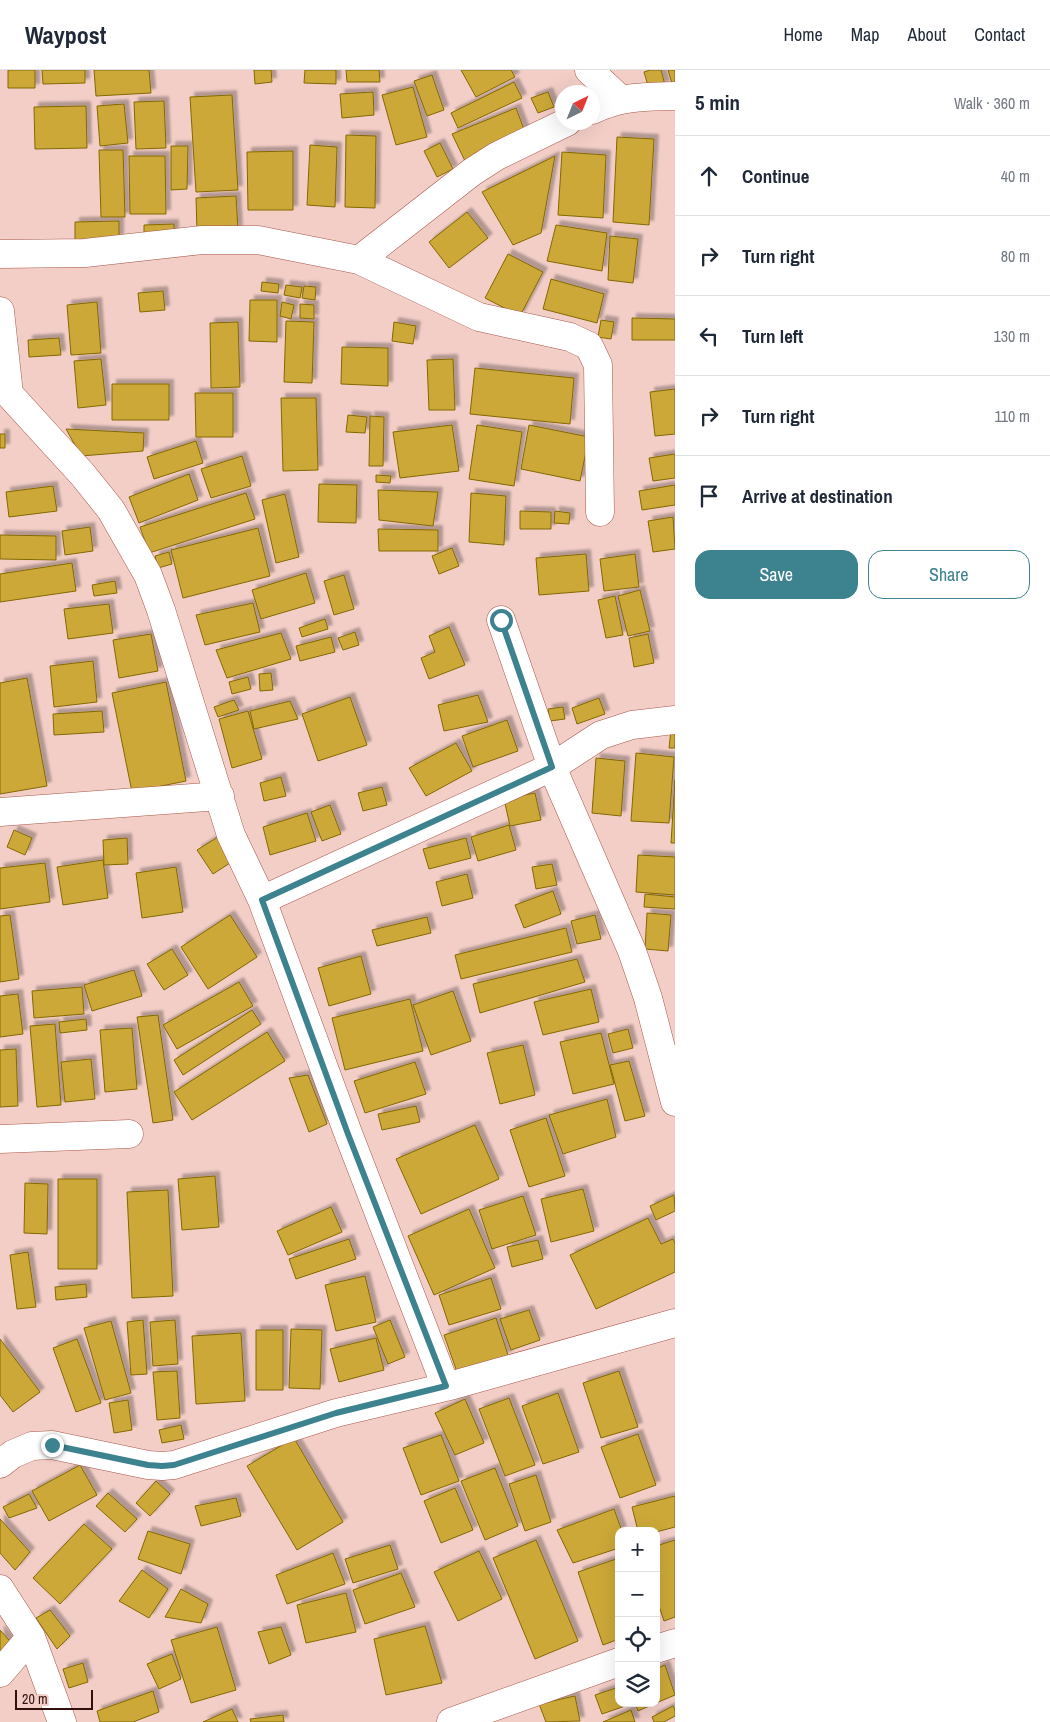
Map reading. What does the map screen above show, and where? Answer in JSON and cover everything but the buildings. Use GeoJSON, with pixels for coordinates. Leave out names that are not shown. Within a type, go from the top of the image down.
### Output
{"type":"FeatureCollection","features":[{"type":"Feature","properties":{"kind":"street"},"geometry":{"type":"LineString","coordinates":[[589,70],[620,99]]}},
{"type":"Feature","properties":{"kind":"street"},"geometry":{"type":"LineString","coordinates":[[600,107],[620,99],[675,96]]}},
{"type":"Feature","properties":{"kind":"street"},"geometry":{"type":"LineString","coordinates":[[359,260],[472,172],[497,156],[555,128]]}},
{"type":"Feature","properties":{"kind":"street"},"geometry":{"type":"LineString","coordinates":[[0,254],[84,253],[202,240],[258,240],[359,260],[479,317],[570,337],[589,346],[598,365],[600,512]]}},
{"type":"Feature","properties":{"kind":"street"},"geometry":{"type":"LineString","coordinates":[[0,312],[5,397],[83,475],[111,510],[148,575],[161,610],[231,835],[262,900],[348,1134],[446,1386]]}},
{"type":"Feature","properties":{"kind":"street"},"geometry":{"type":"LineString","coordinates":[[501,620],[552,767],[632,952],[648,998],[675,1102]]}},
{"type":"Feature","properties":{"kind":"street"},"geometry":{"type":"LineString","coordinates":[[262,900],[552,767],[600,735],[632,725],[675,720]]}},
{"type":"Feature","properties":{"kind":"street"},"geometry":{"type":"LineString","coordinates":[[0,812],[220,796]]}},
{"type":"Feature","properties":{"kind":"street"},"geometry":{"type":"LineString","coordinates":[[0,1140],[129,1134]]}},
{"type":"Feature","properties":{"kind":"street"},"geometry":{"type":"LineString","coordinates":[[0,1464],[14,1454],[32,1446],[52,1445],[148,1465],[174,1465],[336,1413],[446,1386],[675,1323]]}},
{"type":"Feature","properties":{"kind":"street"},"geometry":{"type":"LineString","coordinates":[[0,1589],[31,1637],[62,1722]]}},
{"type":"Feature","properties":{"kind":"street"},"geometry":{"type":"LineString","coordinates":[[0,1673],[31,1637]]}},
{"type":"Feature","properties":{"kind":"street"},"geometry":{"type":"LineString","coordinates":[[660,1648],[675,1643]]}},
{"type":"Feature","properties":{"kind":"street"},"geometry":{"type":"LineString","coordinates":[[451,1722],[615,1663]]}},
{"type":"Feature","properties":{"kind":"route"},"geometry":{"type":"LineString","coordinates":[[52,1445],[148,1465],[174,1465],[336,1413],[446,1386],[348,1134],[262,900],[552,767],[501,620]]}}]}
